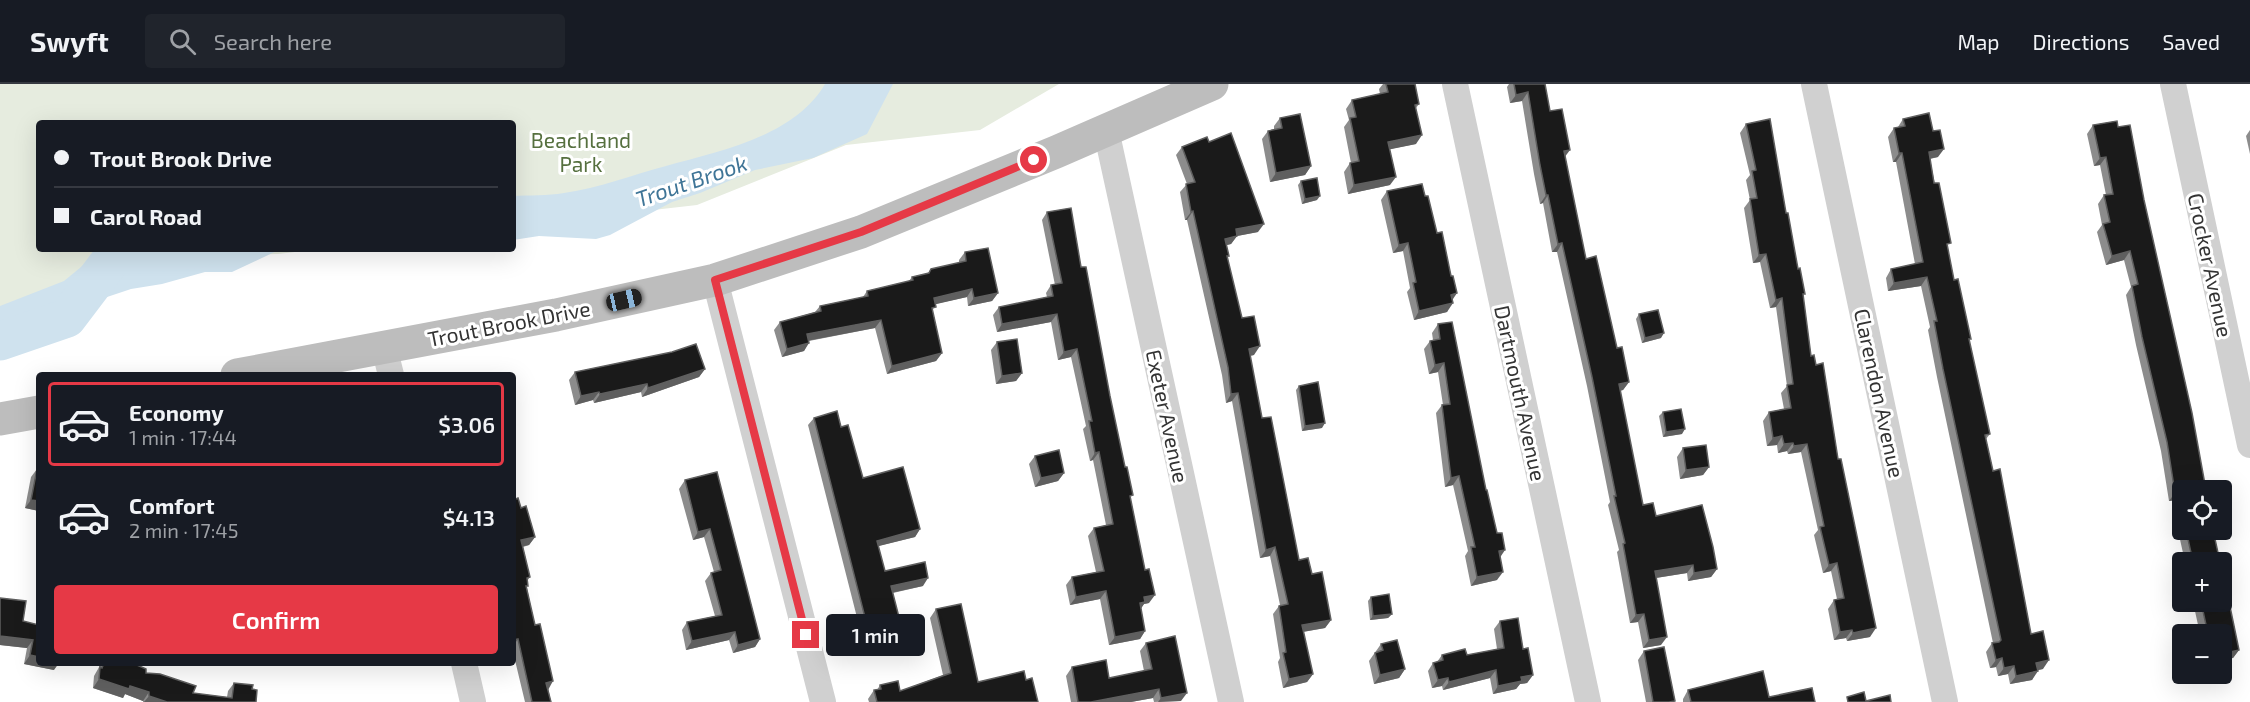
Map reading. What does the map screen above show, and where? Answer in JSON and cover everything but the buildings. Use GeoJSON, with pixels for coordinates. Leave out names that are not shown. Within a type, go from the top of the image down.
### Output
{"type":"FeatureCollection","features":[{"type":"Feature","properties":{"kind":"main road","name":"Trout Brook Drive"},"geometry":{"type":"LineString","coordinates":[[269,372],[388,361],[556,315],[715,280],[861,232],[1212,84]]}},
{"type":"Feature","properties":{"kind":"main road"},"geometry":{"type":"LineString","coordinates":[[0,419],[36,413]]}},
{"type":"Feature","properties":{"kind":"street","name":"Dartmouth Avenue"},"geometry":{"type":"LineString","coordinates":[[1455,84],[1588,702]]}},
{"type":"Feature","properties":{"kind":"street","name":"Clarendon Avenue"},"geometry":{"type":"LineString","coordinates":[[1814,84],[1945,702]]}},
{"type":"Feature","properties":{"kind":"street","name":"Crocker Avenue"},"geometry":{"type":"LineString","coordinates":[[2173,84],[2250,445]]}},
{"type":"Feature","properties":{"kind":"street","name":"Exeter Avenue"},"geometry":{"type":"LineString","coordinates":[[1106,130],[1231,702]]}},
{"type":"Feature","properties":{"kind":"street"},"geometry":{"type":"LineString","coordinates":[[715,280],[823,702]]}},
{"type":"Feature","properties":{"kind":"street"},"geometry":{"type":"LineString","coordinates":[[465,666],[473,702]]}},
{"type":"Feature","properties":{"kind":"green space","name":"Beachland Park"},"geometry":{"type":"Polygon","coordinates":[[[0,84],[1059,84],[980,130],[846,145],[697,205],[516,226],[516,120],[36,120],[36,252],[295,252],[117,257],[67,321],[0,345],[0,84]]]}},
{"type":"Feature","properties":{"kind":"water"},"geometry":{"type":"Polygon","coordinates":[[[825,84],[893,84],[867,134],[813,158],[755,170],[672,202],[610,235],[596,239],[539,236],[516,240],[516,196],[558,194],[590,188],[731,147],[775,129],[795,117],[825,84]]]}},
{"type":"Feature","properties":{"kind":"water"},"geometry":{"type":"Polygon","coordinates":[[[99,252],[275,252],[232,272],[205,272],[162,284],[131,289],[104,298],[36,325],[0,344],[0,306],[64,281],[99,252]]]}},
{"type":"Feature","properties":{"kind":"waterway","name":"Trout Brook"},"geometry":{"type":"LineString","coordinates":[[0,341],[67,318],[114,256],[162,252]]}},
{"type":"Feature","properties":{"kind":"route"},"geometry":{"type":"LineString","coordinates":[[806,635],[715,280],[861,232],[1034,160]]}}]}
